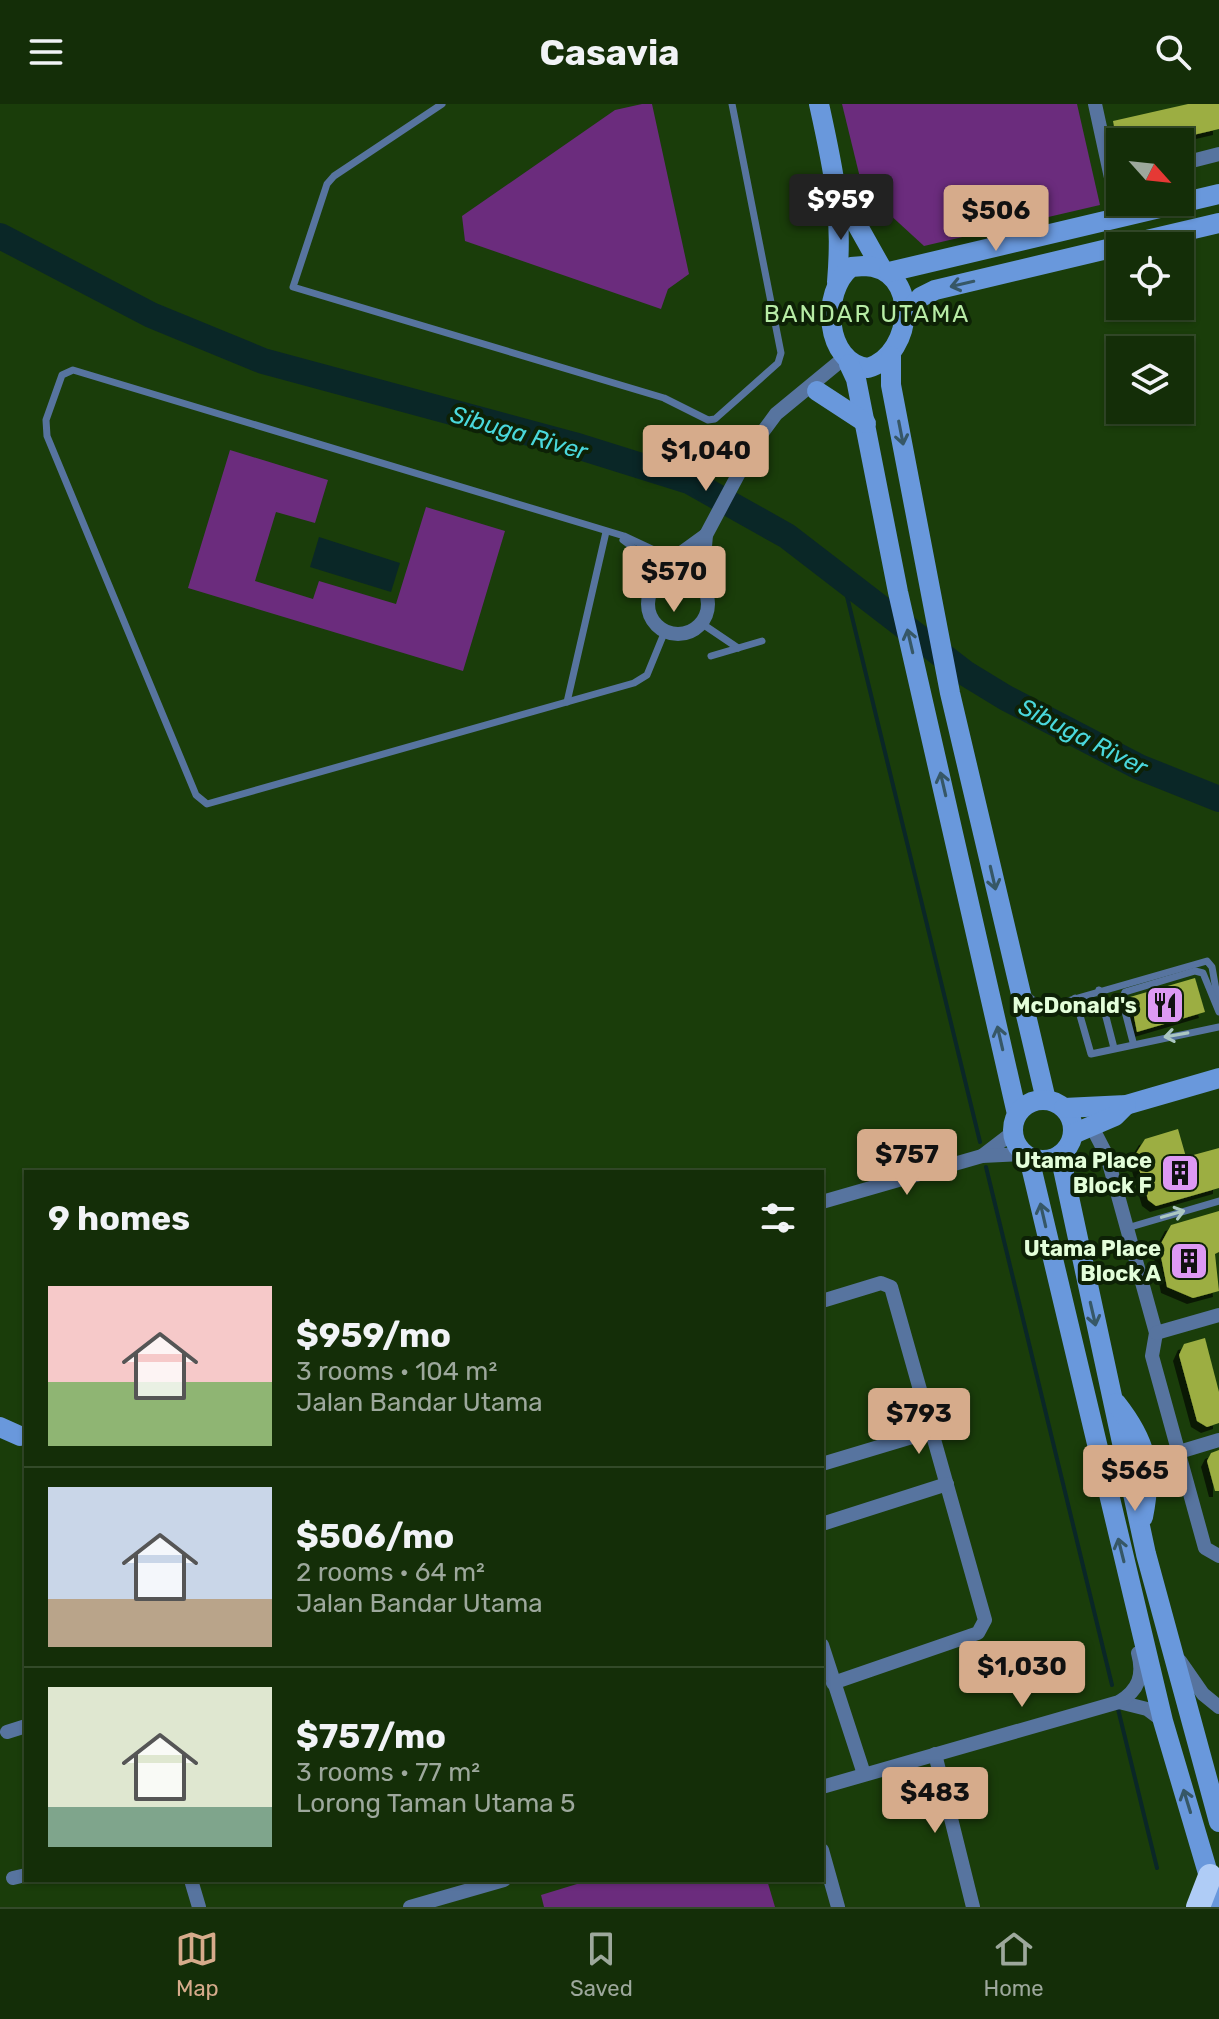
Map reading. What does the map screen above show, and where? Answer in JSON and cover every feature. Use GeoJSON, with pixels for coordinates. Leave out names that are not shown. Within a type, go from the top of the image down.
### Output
{"type":"FeatureCollection","features":[{"type":"Feature","properties":{"kind":"highway"},"geometry":{"type":"LineString","coordinates":[[1198,1907],[1210,1876]]}},
{"type":"Feature","properties":{"kind":"street"},"geometry":{"type":"LineString","coordinates":[[819,104],[839,193],[841,238],[832,324],[866,423],[898,592],[1015,1123],[1026,1156],[1163,1721],[1218,1907]]}},
{"type":"Feature","properties":{"kind":"street"},"geometry":{"type":"LineString","coordinates":[[1095,104],[1106,143]]}},
{"type":"Feature","properties":{"kind":"street"},"geometry":{"type":"LineString","coordinates":[[1194,160],[1219,154]]}},
{"type":"Feature","properties":{"kind":"street"},"geometry":{"type":"LineString","coordinates":[[839,193],[886,270],[902,289],[902,335],[891,356],[891,385],[950,693],[1019,988],[1055,1104],[1107,1156],[1156,1333],[1152,1356],[1205,1548],[1215,1555]]}},
{"type":"Feature","properties":{"kind":"street"},"geometry":{"type":"LineString","coordinates":[[1194,197],[1219,194]]}},
{"type":"Feature","properties":{"kind":"street"},"geometry":{"type":"LineString","coordinates":[[837,282],[851,267],[886,270],[1106,210]]}},
{"type":"Feature","properties":{"kind":"street"},"geometry":{"type":"LineString","coordinates":[[1180,232],[1219,223]]}},
{"type":"Feature","properties":{"kind":"street"},"geometry":{"type":"LineString","coordinates":[[904,316],[921,297],[935,290],[1106,249]]}},
{"type":"Feature","properties":{"kind":"street"},"geometry":{"type":"LineString","coordinates":[[846,361],[868,368],[891,356]]}},
{"type":"Feature","properties":{"kind":"street"},"geometry":{"type":"LineString","coordinates":[[765,430],[817,391],[846,361]]}},
{"type":"Feature","properties":{"kind":"street"},"geometry":{"type":"LineString","coordinates":[[695,578],[704,557],[709,531],[735,476],[776,414],[846,361]]}},
{"type":"Feature","properties":{"kind":"street"},"geometry":{"type":"LineString","coordinates":[[817,391],[866,423]]}},
{"type":"Feature","properties":{"kind":"street"},"geometry":{"type":"LineString","coordinates":[[662,578],[681,573],[695,578],[707,594],[706,614],[701,623],[685,634],[665,631],[657,626],[648,608],[648,598],[673,559],[709,531]]}},
{"type":"Feature","properties":{"kind":"street"},"geometry":{"type":"LineString","coordinates":[[982,1156],[1030,1103],[1126,1105],[1219,1078]]}},
{"type":"Feature","properties":{"kind":"street"},"geometry":{"type":"LineString","coordinates":[[824,1201],[982,1156],[1026,1156],[1045,1161],[1060,1155],[1082,1130],[1115,1116],[1126,1105]]}},
{"type":"Feature","properties":{"kind":"street"},"geometry":{"type":"LineString","coordinates":[[1060,1155],[1141,1529],[1216,1791],[1219,1822]]}},
{"type":"Feature","properties":{"kind":"street"},"geometry":{"type":"LineString","coordinates":[[824,1300],[881,1283],[891,1287],[985,1620],[978,1633],[833,1683]]}},
{"type":"Feature","properties":{"kind":"street"},"geometry":{"type":"LineString","coordinates":[[1156,1333],[1219,1315]]}},
{"type":"Feature","properties":{"kind":"street"},"geometry":{"type":"LineString","coordinates":[[824,1463],[932,1431]]}},
{"type":"Feature","properties":{"kind":"street"},"geometry":{"type":"LineString","coordinates":[[1179,1452],[1219,1440]]}},
{"type":"Feature","properties":{"kind":"street"},"geometry":{"type":"LineString","coordinates":[[824,1523],[947,1484]]}},
{"type":"Feature","properties":{"kind":"street"},"geometry":{"type":"LineString","coordinates":[[824,1786],[1119,1702],[1136,1689],[1140,1680],[1141,1664],[1132,1627],[1136,1608]]}},
{"type":"Feature","properties":{"kind":"street"},"geometry":{"type":"LineString","coordinates":[[824,1652],[864,1774]]}},
{"type":"Feature","properties":{"kind":"street"},"geometry":{"type":"LineString","coordinates":[[1175,1655],[1203,1694],[1219,1707]]}},
{"type":"Feature","properties":{"kind":"street"},"geometry":{"type":"LineString","coordinates":[[1119,1702],[1147,1709],[1163,1721]]}},
{"type":"Feature","properties":{"kind":"street"},"geometry":{"type":"LineString","coordinates":[[7,1732],[24,1727]]}},
{"type":"Feature","properties":{"kind":"street"},"geometry":{"type":"LineString","coordinates":[[935,1754],[973,1907]]}},
{"type":"Feature","properties":{"kind":"street"},"geometry":{"type":"LineString","coordinates":[[824,1857],[838,1907]]}},
{"type":"Feature","properties":{"kind":"street"},"geometry":{"type":"LineString","coordinates":[[192,1882],[199,1907]]}},
{"type":"Feature","properties":{"kind":"street"},"geometry":{"type":"LineString","coordinates":[[410,1907],[497,1882]]}},
{"type":"Feature","properties":{"kind":"lane"},"geometry":{"type":"LineString","coordinates":[[442,104],[327,184],[293,287],[664,398],[708,420],[715,419],[778,363],[781,353],[732,104]]}},
{"type":"Feature","properties":{"kind":"lane"},"geometry":{"type":"LineString","coordinates":[[665,631],[647,675],[634,683],[211,804],[203,802],[196,795],[47,436],[46,420],[62,375],[73,370],[610,533],[673,559]]}},
{"type":"Feature","properties":{"kind":"lane"},"geometry":{"type":"LineString","coordinates":[[610,533],[648,559],[662,578]]}},
{"type":"Feature","properties":{"kind":"lane"},"geometry":{"type":"LineString","coordinates":[[567,702],[610,533]]}},
{"type":"Feature","properties":{"kind":"lane"},"geometry":{"type":"LineString","coordinates":[[701,623],[738,648]]}},
{"type":"Feature","properties":{"kind":"lane"},"geometry":{"type":"LineString","coordinates":[[711,656],[762,641]]}},
{"type":"Feature","properties":{"kind":"lane"},"geometry":{"type":"LineString","coordinates":[[1019,988],[1039,1005],[1050,1006],[1207,961],[1212,967],[1219,1010]]}},
{"type":"Feature","properties":{"kind":"lane"},"geometry":{"type":"LineString","coordinates":[[1133,1042],[1122,1000],[1125,992],[1195,971],[1203,973],[1219,1010]]}},
{"type":"Feature","properties":{"kind":"lane"},"geometry":{"type":"LineString","coordinates":[[1099,990],[1114,1048]]}},
{"type":"Feature","properties":{"kind":"lane"},"geometry":{"type":"LineString","coordinates":[[1075,998],[1087,1050],[1095,1054],[1133,1042],[1219,1027]]}},
{"type":"Feature","properties":{"kind":"lane"},"geometry":{"type":"LineString","coordinates":[[1127,1228],[1219,1201]]}},
{"type":"Feature","properties":{"kind":"shaded area"},"geometry":{"type":"Polygon","coordinates":[[[652,104],[689,274],[668,289],[661,309],[465,241],[462,216],[615,110],[652,104]]]}},
{"type":"Feature","properties":{"kind":"shaded area"},"geometry":{"type":"Polygon","coordinates":[[[842,104],[1077,104],[1100,205],[924,246],[863,190],[842,104]]]}},
{"type":"Feature","properties":{"kind":"shaded area"},"geometry":{"type":"Polygon","coordinates":[[[230,450],[328,480],[315,523],[276,512],[255,581],[313,599],[319,581],[396,604],[426,507],[505,531],[463,671],[188,588],[230,450]]]}},
{"type":"Feature","properties":{"kind":"shaded area"},"geometry":{"type":"Polygon","coordinates":[[[583,1882],[768,1882],[775,1907],[544,1907],[541,1895],[583,1882]]]}},
{"type":"Feature","properties":{"kind":"water"},"geometry":{"type":"Polygon","coordinates":[[[319,537],[400,563],[391,592],[310,567],[319,537]]]}},
{"type":"Feature","properties":{"kind":"building"},"geometry":{"type":"Polygon","coordinates":[[[1188,104],[1219,104],[1219,129],[1194,135],[1194,128],[1114,128],[1113,121],[1188,104]]]}},
{"type":"Feature","properties":{"kind":"building","name":"McDonald's"},"geometry":{"type":"Polygon","coordinates":[[[1195,978],[1205,1012],[1137,1032],[1130,997],[1195,978]]]}},
{"type":"Feature","properties":{"kind":"building","name":"Utama Place Block F"},"geometry":{"type":"Polygon","coordinates":[[[1178,1129],[1186,1157],[1219,1148],[1219,1188],[1156,1206],[1148,1200],[1135,1155],[1145,1139],[1178,1129]]]}},
{"type":"Feature","properties":{"kind":"building","name":"Utama Place Block A"},"geometry":{"type":"Polygon","coordinates":[[[1219,1211],[1219,1252],[1215,1254],[1219,1291],[1193,1298],[1167,1287],[1159,1247],[1171,1225],[1219,1211]]]}},
{"type":"Feature","properties":{"kind":"building"},"geometry":{"type":"Polygon","coordinates":[[[1205,1338],[1219,1392],[1219,1423],[1207,1427],[1197,1421],[1179,1355],[1184,1344],[1205,1338]]]}},
{"type":"Feature","properties":{"kind":"building"},"geometry":{"type":"Polygon","coordinates":[[[1219,1450],[1219,1491],[1215,1491],[1207,1461],[1211,1453],[1219,1450]]]}},
{"type":"Feature","properties":{"kind":"waterway","name":"Sibuga River"},"geometry":{"type":"LineString","coordinates":[[0,236],[151,315],[263,361],[574,445],[689,481],[787,536],[965,673],[1006,698],[1139,767],[1219,799]]}},
{"type":"Feature","properties":{"kind":"waterway"},"geometry":{"type":"LineString","coordinates":[[843,580],[980,1142]]}},
{"type":"Feature","properties":{"kind":"waterway"},"geometry":{"type":"LineString","coordinates":[[986,1167],[1112,1685]]}},
{"type":"Feature","properties":{"kind":"waterway"},"geometry":{"type":"LineString","coordinates":[[1118,1709],[1157,1868]]}},
{"type":"Feature","properties":{"kind":"place","name":"McDonald's"},"geometry":{"type":"Point","coordinates":[1165,1005]}},
{"type":"Feature","properties":{"kind":"place","name":"Utama Place Block F"},"geometry":{"type":"Point","coordinates":[1180,1173]}},
{"type":"Feature","properties":{"kind":"place","name":"Utama Place Block A"},"geometry":{"type":"Point","coordinates":[1189,1261]}},
{"type":"Feature","properties":{"kind":"district","name":"BANDAR UTAMA"},"geometry":{"type":"Point","coordinates":[867,314]}}]}
